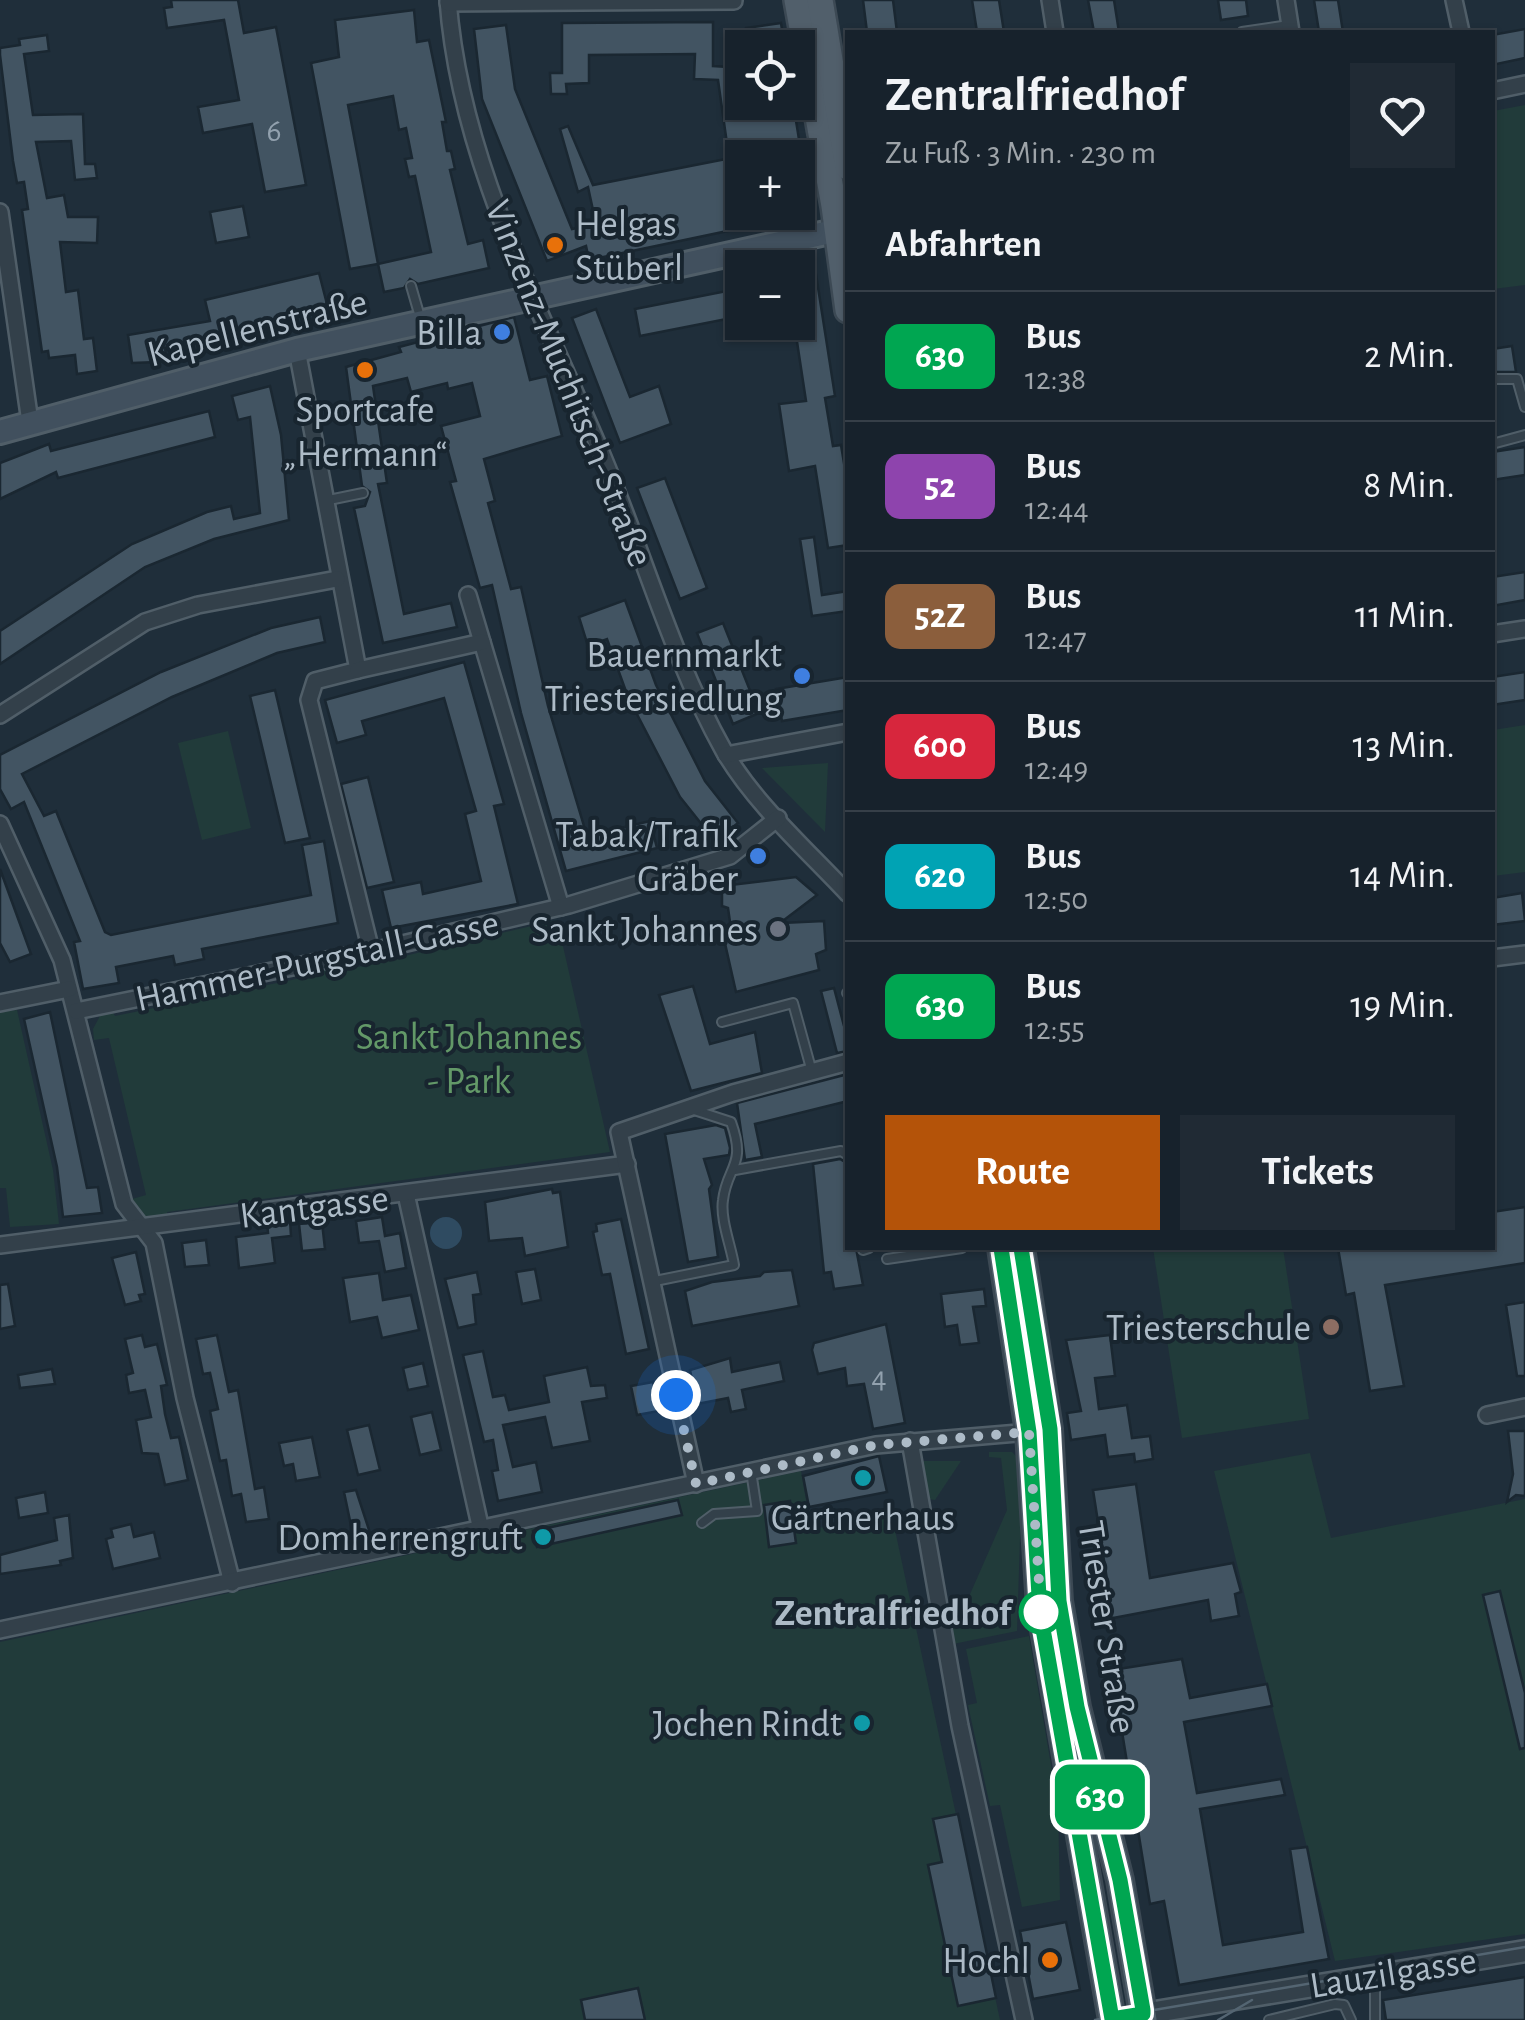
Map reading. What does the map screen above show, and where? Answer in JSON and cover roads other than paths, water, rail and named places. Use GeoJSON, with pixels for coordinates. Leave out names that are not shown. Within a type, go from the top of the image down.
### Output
{"type":"FeatureCollection","features":[{"type":"Feature","properties":{"kind":"main road"},"geometry":{"type":"LineString","coordinates":[[797,0],[841,229],[845,275]]}},
{"type":"Feature","properties":{"kind":"main road"},"geometry":{"type":"LineString","coordinates":[[820,0],[845,150]]}},
{"type":"Feature","properties":{"kind":"main road","name":"Kapellenstraße"},"geometry":{"type":"LineString","coordinates":[[0,432],[297,350],[841,229]]}},
{"type":"Feature","properties":{"kind":"main road","name":"Triester Straße"},"geometry":{"type":"LineString","coordinates":[[1001,1250],[1029,1432],[1040,1606],[1111,2020]]}},
{"type":"Feature","properties":{"kind":"main road","name":"Triester Straße"},"geometry":{"type":"LineString","coordinates":[[1021,1250],[1050,1429],[1059,1601],[1077,1707],[1120,1880],[1144,2017]]}},
{"type":"Feature","properties":{"kind":"street"},"geometry":{"type":"LineString","coordinates":[[1050,0],[1055,30]]}},
{"type":"Feature","properties":{"kind":"street"},"geometry":{"type":"LineString","coordinates":[[1286,0],[1290,28]]}},
{"type":"Feature","properties":{"kind":"street"},"geometry":{"type":"LineString","coordinates":[[1454,0],[1461,30]]}},
{"type":"Feature","properties":{"kind":"street"},"geometry":{"type":"LineString","coordinates":[[448,2],[734,1]]}},
{"type":"Feature","properties":{"kind":"street","name":"Vinzenz-Muchitsch-Straße"},"geometry":{"type":"LineString","coordinates":[[448,2],[457,77],[476,150],[532,295],[603,458],[683,670],[726,754],[845,891]]}},
{"type":"Feature","properties":{"kind":"street"},"geometry":{"type":"LineString","coordinates":[[1495,90],[1525,84]]}},
{"type":"Feature","properties":{"kind":"street"},"geometry":{"type":"LineString","coordinates":[[0,212],[30,422]]}},
{"type":"Feature","properties":{"kind":"street"},"geometry":{"type":"LineString","coordinates":[[297,350],[337,579],[358,670]]}},
{"type":"Feature","properties":{"kind":"street"},"geometry":{"type":"LineString","coordinates":[[0,715],[145,622],[198,604],[337,579]]}},
{"type":"Feature","properties":{"kind":"street"},"geometry":{"type":"LineString","coordinates":[[468,594],[562,907]]}},
{"type":"Feature","properties":{"kind":"street"},"geometry":{"type":"LineString","coordinates":[[1495,634],[1525,629]]}},
{"type":"Feature","properties":{"kind":"street"},"geometry":{"type":"LineString","coordinates":[[371,951],[309,700],[315,681],[482,642]]}},
{"type":"Feature","properties":{"kind":"street"},"geometry":{"type":"LineString","coordinates":[[726,754],[845,733]]}},
{"type":"Feature","properties":{"kind":"street","name":"Hammer-Purgstall-Gasse"},"geometry":{"type":"LineString","coordinates":[[76,1011],[371,951],[562,907],[730,856],[778,818]]}},
{"type":"Feature","properties":{"kind":"street"},"geometry":{"type":"LineString","coordinates":[[0,824],[47,925],[69,989],[124,1204],[154,1242],[185,1398],[232,1584]]}},
{"type":"Feature","properties":{"kind":"street"},"geometry":{"type":"LineString","coordinates":[[1495,958],[1525,954]]}},
{"type":"Feature","properties":{"kind":"street"},"geometry":{"type":"LineString","coordinates":[[0,1003],[69,989]]}},
{"type":"Feature","properties":{"kind":"street"},"geometry":{"type":"LineString","coordinates":[[696,1484],[619,1132],[687,1107],[845,1063]]}},
{"type":"Feature","properties":{"kind":"street","name":"Kantgasse"},"geometry":{"type":"LineString","coordinates":[[0,1246],[627,1164]]}},
{"type":"Feature","properties":{"kind":"street"},"geometry":{"type":"LineString","coordinates":[[406,1194],[480,1530]]}},
{"type":"Feature","properties":{"kind":"street"},"geometry":{"type":"LineString","coordinates":[[1487,1414],[1525,1407]]}},
{"type":"Feature","properties":{"kind":"street"},"geometry":{"type":"LineString","coordinates":[[0,1630],[910,1441],[1029,1432]]}},
{"type":"Feature","properties":{"kind":"street"},"geometry":{"type":"LineString","coordinates":[[910,1441],[960,1726],[1024,2020]]}},
{"type":"Feature","properties":{"kind":"street","name":"Lauzilgasse"},"geometry":{"type":"LineString","coordinates":[[1144,2017],[1525,1951]]}},
{"type":"Feature","properties":{"kind":"street","name":"Triester Straße"},"geometry":{"type":"LineString","coordinates":[[1111,2020],[1144,2017]]}},
{"type":"Feature","properties":{"kind":"lane"},"geometry":{"type":"LineString","coordinates":[[412,286],[421,322]]}},
{"type":"Feature","properties":{"kind":"lane"},"geometry":{"type":"LineString","coordinates":[[1495,379],[1518,379],[1525,407]]}},
{"type":"Feature","properties":{"kind":"lane"},"geometry":{"type":"LineString","coordinates":[[1495,443],[1525,435]]}},
{"type":"Feature","properties":{"kind":"lane"},"geometry":{"type":"LineString","coordinates":[[324,501],[363,494]]}},
{"type":"Feature","properties":{"kind":"lane"},"geometry":{"type":"LineString","coordinates":[[722,1022],[793,1003],[812,1072]]}},
{"type":"Feature","properties":{"kind":"lane"},"geometry":{"type":"LineString","coordinates":[[650,1282],[734,1265],[723,1200],[735,1170],[739,1142],[731,1122],[687,1107]]}},
{"type":"Feature","properties":{"kind":"lane"},"geometry":{"type":"LineString","coordinates":[[735,1170],[845,1154]]}},
{"type":"Feature","properties":{"kind":"lane"},"geometry":{"type":"LineString","coordinates":[[886,1259],[948,1250]]}},
{"type":"Feature","properties":{"kind":"lane"},"geometry":{"type":"LineString","coordinates":[[702,1523],[714,1514],[758,1511],[750,1472]]}},
{"type":"Feature","properties":{"kind":"lane"},"geometry":{"type":"LineString","coordinates":[[1375,1975],[1375,2020]]}},
{"type":"Feature","properties":{"kind":"lane"},"geometry":{"type":"LineString","coordinates":[[1268,2020],[1335,2004],[1344,2005],[1351,2020]]}},
{"type":"Feature","properties":{"kind":"water"},"geometry":{"type":"Polygon","coordinates":[[[446,1217],[457,1222],[462,1233],[457,1244],[446,1249],[435,1244],[430,1233],[435,1222],[446,1217]]]}},
{"type":"Feature","properties":{"kind":"tram line"},"geometry":{"type":"LineString","coordinates":[[1095,2020],[1525,1947]]}},
{"type":"Feature","properties":{"kind":"tram line"},"geometry":{"type":"LineString","coordinates":[[1218,2020],[1252,2000]]}},
{"type":"Feature","properties":{"kind":"place","name":"Helgas Stüberl"},"geometry":{"type":"Point","coordinates":[555,245]}},
{"type":"Feature","properties":{"kind":"place","name":"Billa"},"geometry":{"type":"Point","coordinates":[502,332]}},
{"type":"Feature","properties":{"kind":"place","name":"Sportcafe „Hermann“"},"geometry":{"type":"Point","coordinates":[365,370]}},
{"type":"Feature","properties":{"kind":"place","name":"Bauernmarkt Triestersiedlung"},"geometry":{"type":"Point","coordinates":[802,676]}},
{"type":"Feature","properties":{"kind":"place","name":"Tabak/Trafik Gräber"},"geometry":{"type":"Point","coordinates":[758,856]}},
{"type":"Feature","properties":{"kind":"place","name":"Sankt Johannes"},"geometry":{"type":"Point","coordinates":[778,929]}},
{"type":"Feature","properties":{"kind":"place","name":"Triesterschule"},"geometry":{"type":"Point","coordinates":[1331,1327]}},
{"type":"Feature","properties":{"kind":"place","name":"Gärtnerhaus"},"geometry":{"type":"Point","coordinates":[863,1478]}},
{"type":"Feature","properties":{"kind":"place","name":"Domherrengruft"},"geometry":{"type":"Point","coordinates":[543,1537]}},
{"type":"Feature","properties":{"kind":"place","name":"Zentralfriedhof"},"geometry":{"type":"Point","coordinates":[1041,1612]}},
{"type":"Feature","properties":{"kind":"place","name":"Jochen Rindt"},"geometry":{"type":"Point","coordinates":[862,1723]}},
{"type":"Feature","properties":{"kind":"place","name":"Hochl"},"geometry":{"type":"Point","coordinates":[1050,1960]}},
{"type":"Feature","properties":{"kind":"park label","name":"Sankt Johannes - Park"},"geometry":{"type":"Point","coordinates":[469,1058]}}]}
